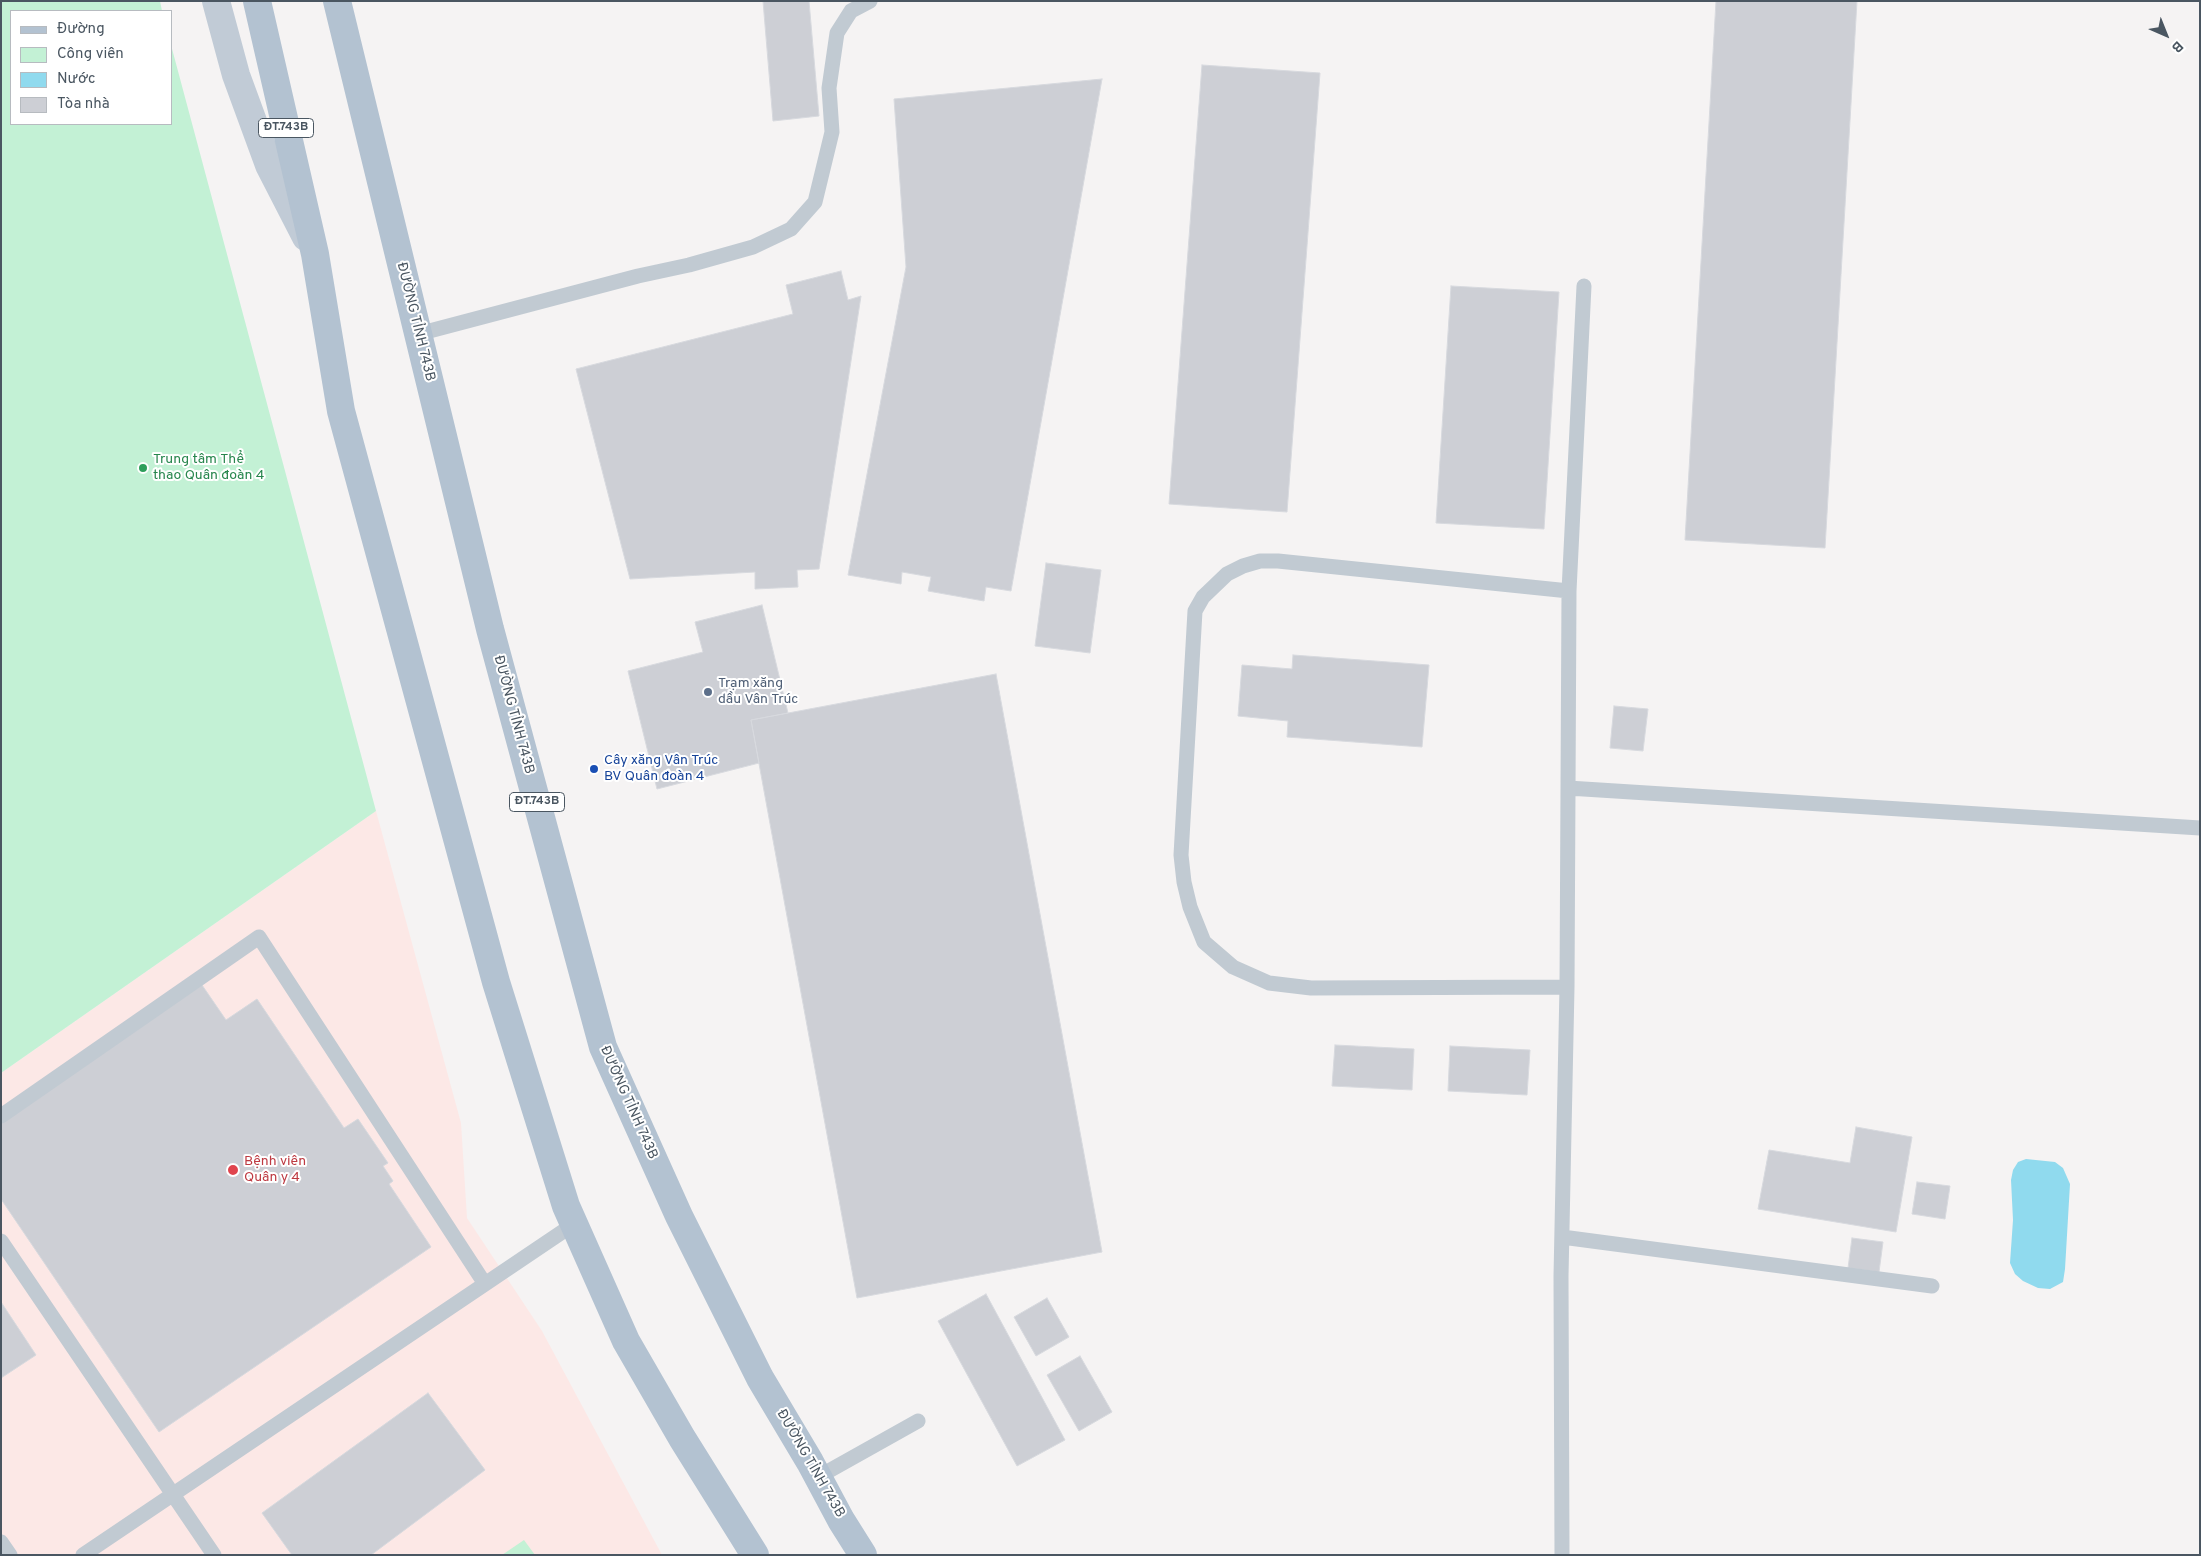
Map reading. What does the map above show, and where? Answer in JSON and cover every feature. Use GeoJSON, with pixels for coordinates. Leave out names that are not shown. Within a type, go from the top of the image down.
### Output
{"type":"FeatureCollection","features":[{"type":"Feature","properties":{"kind":"main road"},"geometry":{"type":"LineString","coordinates":[[216,1],[236,75],[269,165],[315,254]]}},
{"type":"Feature","properties":{"kind":"main road","name":"ĐT.743B"},"geometry":{"type":"LineString","coordinates":[[257,1],[315,254],[341,411],[496,982],[566,1206],[626,1341],[682,1438],[755,1555]]}},
{"type":"Feature","properties":{"kind":"main road","name":"ĐƯỜNG TỈNH 743B"},"geometry":{"type":"LineString","coordinates":[[337,1],[490,629],[603,1047],[683,1225],[760,1378],[863,1555]]}},
{"type":"Feature","properties":{"kind":"lane"},"geometry":{"type":"LineString","coordinates":[[418,334],[638,276],[698,263],[754,247],[791,229],[815,202],[832,132],[829,88],[837,33],[851,11],[870,1]]}},
{"type":"Feature","properties":{"kind":"lane"},"geometry":{"type":"LineString","coordinates":[[1562,1555],[1562,1237],[1567,987],[1569,591],[1584,286]]}},
{"type":"Feature","properties":{"kind":"lane"},"geometry":{"type":"LineString","coordinates":[[1567,987],[1312,988],[1270,983],[1233,967],[1204,942],[1190,907],[1184,882],[1181,855],[1195,612],[1203,597],[1227,574],[1243,566],[1260,562],[1278,561],[1569,591]]}},
{"type":"Feature","properties":{"kind":"lane"},"geometry":{"type":"LineString","coordinates":[[1568,788],[2200,828]]}},
{"type":"Feature","properties":{"kind":"lane"},"geometry":{"type":"LineString","coordinates":[[1,1116],[259,937],[485,1284]]}},
{"type":"Feature","properties":{"kind":"lane"},"geometry":{"type":"LineString","coordinates":[[83,1555],[574,1224]]}},
{"type":"Feature","properties":{"kind":"lane"},"geometry":{"type":"LineString","coordinates":[[1562,1237],[1932,1286]]}},
{"type":"Feature","properties":{"kind":"lane"},"geometry":{"type":"LineString","coordinates":[[1,1241],[214,1555]]}},
{"type":"Feature","properties":{"kind":"lane"},"geometry":{"type":"LineString","coordinates":[[818,1477],[918,1421]]}},
{"type":"Feature","properties":{"kind":"lane"},"geometry":{"type":"LineString","coordinates":[[1,1542],[10,1555]]}},
{"type":"Feature","properties":{"kind":"shaded area","name":"Bệnh viên Quân y 4"},"geometry":{"type":"Polygon","coordinates":[[[376,811],[461,1123],[467,1218],[542,1331],[662,1555],[1,1555],[1,1073],[376,811]]]}},
{"type":"Feature","properties":{"kind":"green space","name":"Trung tâm Thể thao Quân đoàn 4"},"geometry":{"type":"Polygon","coordinates":[[[1,1],[160,1],[162,10],[10,10],[10,125],[172,125],[172,49],[376,811],[1,1073],[1,1]]]}},
{"type":"Feature","properties":{"kind":"green space"},"geometry":{"type":"Polygon","coordinates":[[[524,1540],[535,1555],[502,1555],[524,1540]]]}},
{"type":"Feature","properties":{"kind":"water"},"geometry":{"type":"Polygon","coordinates":[[[2026,1159],[2055,1162],[2063,1168],[2070,1184],[2063,1282],[2050,1289],[2038,1288],[2023,1281],[2015,1274],[2010,1263],[2013,1220],[2011,1180],[2013,1170],[2018,1162],[2026,1159]]]}},
{"type":"Feature","properties":{"kind":"building"},"geometry":{"type":"Polygon","coordinates":[[[763,1],[809,1],[819,116],[773,121],[763,1]]]}},
{"type":"Feature","properties":{"kind":"building"},"geometry":{"type":"Polygon","coordinates":[[[1716,1],[1857,1],[1825,548],[1685,540],[1716,1]]]}},
{"type":"Feature","properties":{"kind":"building"},"geometry":{"type":"Polygon","coordinates":[[[1202,65],[1320,73],[1287,512],[1169,504],[1202,65]]]}},
{"type":"Feature","properties":{"kind":"building"},"geometry":{"type":"Polygon","coordinates":[[[1102,79],[1011,591],[986,587],[984,601],[928,591],[931,577],[902,572],[901,584],[848,575],[906,267],[894,99],[1102,79]]]}},
{"type":"Feature","properties":{"kind":"building"},"geometry":{"type":"Polygon","coordinates":[[[841,271],[848,300],[861,296],[819,569],[797,570],[798,587],[755,589],[755,572],[630,579],[576,369],[793,314],[786,285],[841,271]]]}},
{"type":"Feature","properties":{"kind":"building"},"geometry":{"type":"Polygon","coordinates":[[[1451,286],[1559,292],[1544,529],[1436,523],[1451,286]]]}},
{"type":"Feature","properties":{"kind":"building"},"geometry":{"type":"Polygon","coordinates":[[[1046,563],[1101,570],[1090,653],[1035,646],[1046,563]]]}},
{"type":"Feature","properties":{"kind":"building","name":"Trạm xăng dầu Vân Trúc"},"geometry":{"type":"Polygon","coordinates":[[[762,605],[788,713],[751,720],[759,763],[657,789],[628,671],[703,652],[695,622],[762,605]]]}},
{"type":"Feature","properties":{"kind":"building"},"geometry":{"type":"Polygon","coordinates":[[[1293,655],[1429,665],[1422,747],[1287,737],[1288,721],[1238,716],[1242,665],[1292,669],[1293,655]]]}},
{"type":"Feature","properties":{"kind":"building"},"geometry":{"type":"Polygon","coordinates":[[[996,674],[1102,1252],[857,1298],[751,720],[996,674]]]}},
{"type":"Feature","properties":{"kind":"building"},"geometry":{"type":"Polygon","coordinates":[[[1614,706],[1648,709],[1643,751],[1610,748],[1614,706]]]}},
{"type":"Feature","properties":{"kind":"building"},"geometry":{"type":"Polygon","coordinates":[[[202,985],[226,1020],[257,999],[344,1128],[358,1119],[388,1163],[383,1166],[393,1181],[389,1184],[431,1247],[159,1432],[1,1199],[1,1121],[202,985]]]}},
{"type":"Feature","properties":{"kind":"building"},"geometry":{"type":"Polygon","coordinates":[[[1335,1045],[1414,1049],[1412,1090],[1332,1086],[1335,1045]]]}},
{"type":"Feature","properties":{"kind":"building"},"geometry":{"type":"Polygon","coordinates":[[[1450,1046],[1530,1050],[1527,1095],[1448,1091],[1450,1046]]]}},
{"type":"Feature","properties":{"kind":"building"},"geometry":{"type":"Polygon","coordinates":[[[1856,1127],[1912,1137],[1896,1232],[1758,1209],[1769,1150],[1850,1163],[1856,1127]]]}},
{"type":"Feature","properties":{"kind":"building"},"geometry":{"type":"Polygon","coordinates":[[[1917,1182],[1950,1186],[1945,1219],[1912,1214],[1917,1182]]]}},
{"type":"Feature","properties":{"kind":"building"},"geometry":{"type":"Polygon","coordinates":[[[1852,1238],[1883,1242],[1879,1272],[1848,1268],[1852,1238]]]}},
{"type":"Feature","properties":{"kind":"building"},"geometry":{"type":"Polygon","coordinates":[[[986,1294],[1065,1440],[1017,1466],[938,1321],[986,1294]]]}},
{"type":"Feature","properties":{"kind":"building"},"geometry":{"type":"Polygon","coordinates":[[[1047,1298],[1069,1337],[1036,1356],[1014,1317],[1047,1298]]]}},
{"type":"Feature","properties":{"kind":"building"},"geometry":{"type":"Polygon","coordinates":[[[1,1302],[36,1355],[1,1378],[1,1302]]]}},
{"type":"Feature","properties":{"kind":"building"},"geometry":{"type":"Polygon","coordinates":[[[1080,1356],[1112,1412],[1079,1431],[1047,1375],[1080,1356]]]}},
{"type":"Feature","properties":{"kind":"building"},"geometry":{"type":"Polygon","coordinates":[[[428,1393],[485,1470],[371,1555],[292,1555],[262,1513],[428,1393]]]}},
{"type":"Feature","properties":{"kind":"place","name":"Trung tâm Thể thao Quân đoàn 4"},"geometry":{"type":"Point","coordinates":[143,468]}},
{"type":"Feature","properties":{"kind":"place","name":"Trạm xăng dầu Vân Trúc"},"geometry":{"type":"Point","coordinates":[708,692]}},
{"type":"Feature","properties":{"kind":"place","name":"Cây xăng Vân Trúc BV Quân đoàn 4"},"geometry":{"type":"Point","coordinates":[594,769]}},
{"type":"Feature","properties":{"kind":"place","name":"Bệnh viên Quân y 4"},"geometry":{"type":"Point","coordinates":[233,1170]}}]}
